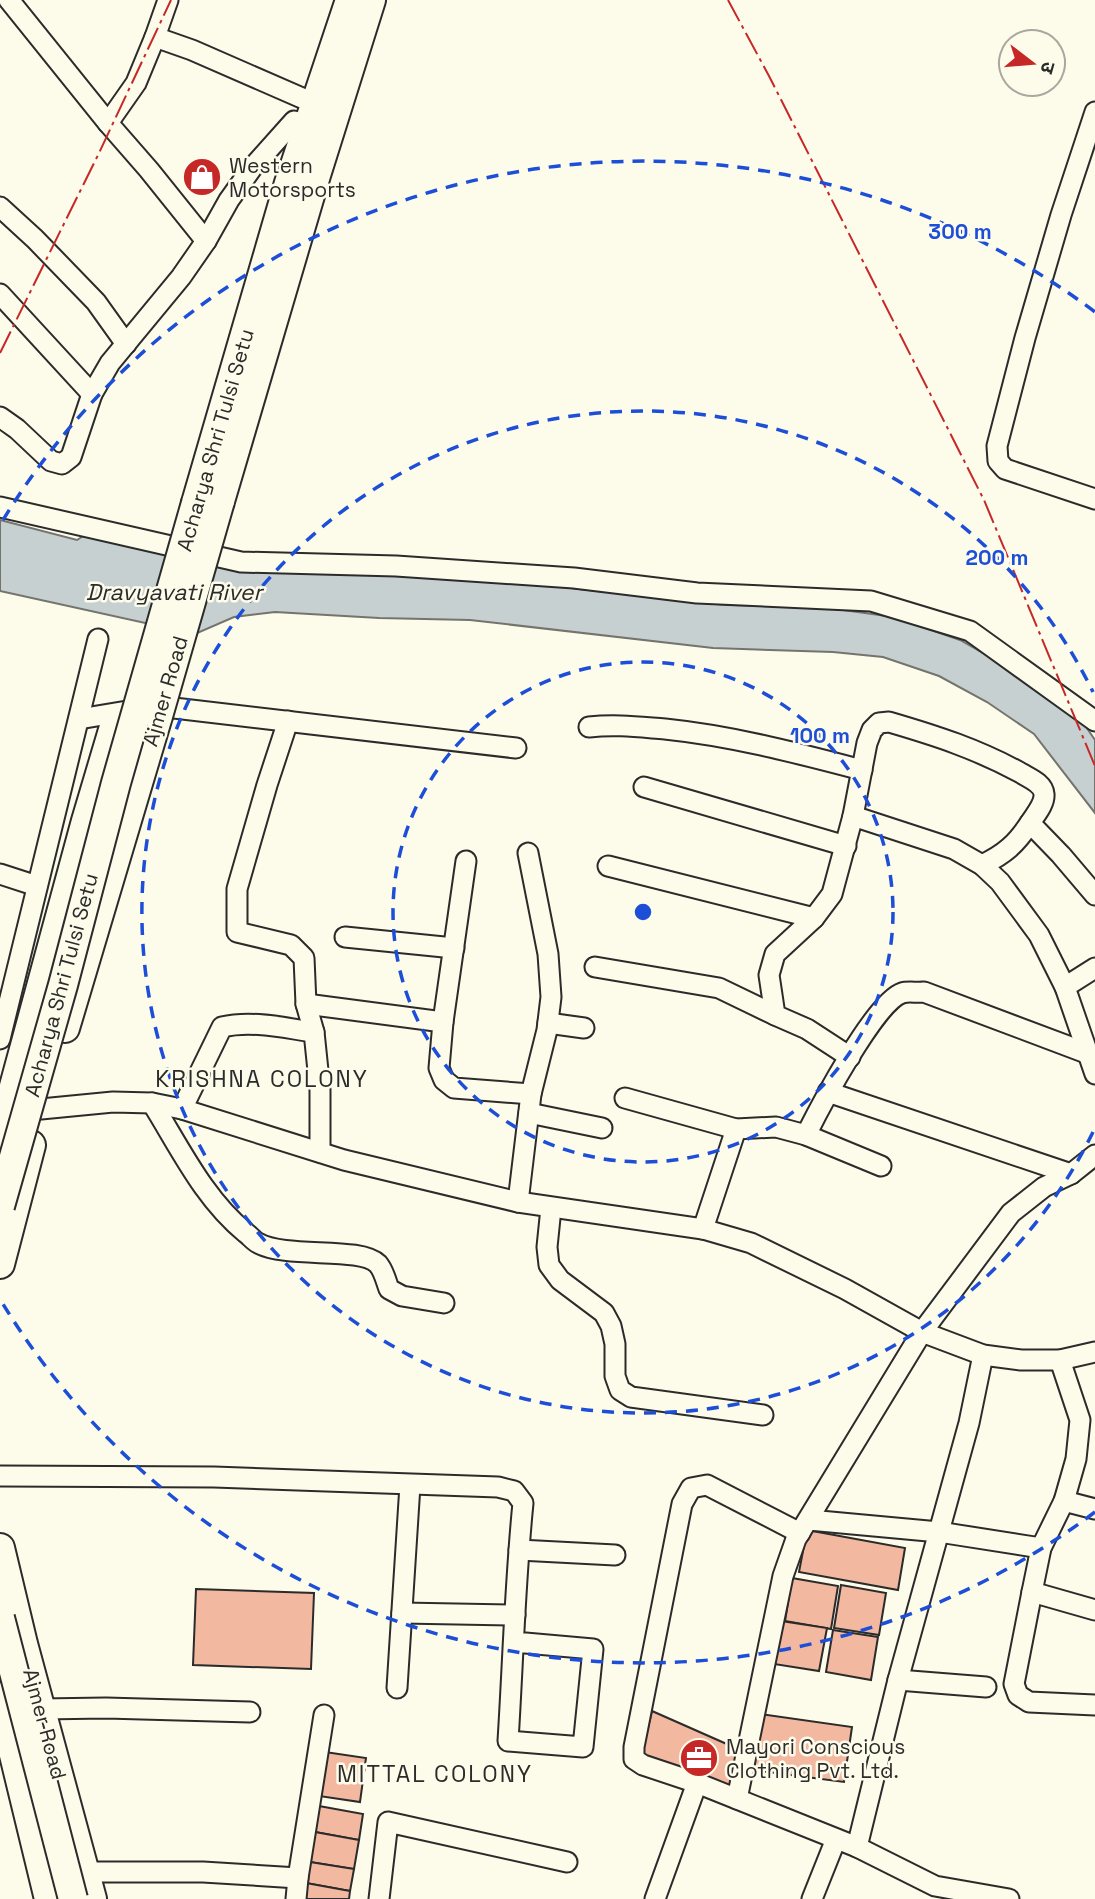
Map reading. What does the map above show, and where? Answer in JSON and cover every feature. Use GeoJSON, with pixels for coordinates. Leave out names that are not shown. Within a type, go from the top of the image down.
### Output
{"type":"FeatureCollection","features":[{"type":"Feature","properties":{"kind":"highway","name":"Ajmer Road"},"geometry":{"type":"LineString","coordinates":[[0,1139],[6,1091],[331,0]]}},
{"type":"Feature","properties":{"kind":"highway","name":"Acharya Shri Tulsi Setu"},"geometry":{"type":"LineString","coordinates":[[0,1206],[217,428],[289,183],[350,0]]}},
{"type":"Feature","properties":{"kind":"highway","name":"Ajmer Road"},"geometry":{"type":"LineString","coordinates":[[0,1264],[41,1109],[316,175],[372,0]]}},
{"type":"Feature","properties":{"kind":"highway","name":"Ajmer Road"},"geometry":{"type":"LineString","coordinates":[[0,1548],[11,1646],[41,1710],[88,1886]]}},
{"type":"Feature","properties":{"kind":"highway"},"geometry":{"type":"LineString","coordinates":[[0,1618],[73,1899]]}},
{"type":"Feature","properties":{"kind":"highway","name":"Ajmer Road"},"geometry":{"type":"LineString","coordinates":[[0,1697],[49,1899]]}},
{"type":"Feature","properties":{"kind":"street"},"geometry":{"type":"LineString","coordinates":[[108,123],[136,83],[168,0]]}},
{"type":"Feature","properties":{"kind":"street"},"geometry":{"type":"LineString","coordinates":[[12,1],[206,241]]}},
{"type":"Feature","properties":{"kind":"street"},"geometry":{"type":"LineString","coordinates":[[0,417],[51,461],[62,464],[71,457],[92,394],[110,363],[181,277],[206,241],[229,200],[298,110],[192,50],[155,37]]}},
{"type":"Feature","properties":{"kind":"street"},"geometry":{"type":"LineString","coordinates":[[1095,112],[1061,215],[997,446],[998,461],[1005,469],[1095,499]]}},
{"type":"Feature","properties":{"kind":"street"},"geometry":{"type":"LineString","coordinates":[[0,207],[36,239],[96,302],[126,344]]}},
{"type":"Feature","properties":{"kind":"street"},"geometry":{"type":"LineString","coordinates":[[0,293],[92,394]]}},
{"type":"Feature","properties":{"kind":"street"},"geometry":{"type":"LineString","coordinates":[[0,507],[241,562],[396,566],[574,578],[697,593],[871,601],[970,631],[1095,721]]}},
{"type":"Feature","properties":{"kind":"street"},"geometry":{"type":"LineString","coordinates":[[0,1039],[98,639]]}},
{"type":"Feature","properties":{"kind":"street"},"geometry":{"type":"LineString","coordinates":[[79,719],[157,706],[516,748]]}},
{"type":"Feature","properties":{"kind":"street"},"geometry":{"type":"LineString","coordinates":[[288,720],[237,889],[237,932],[291,945],[304,958],[306,1004],[314,1032],[320,1090],[320,1152]]}},
{"type":"Feature","properties":{"kind":"street"},"geometry":{"type":"LineString","coordinates":[[775,1015],[769,975],[775,954],[814,918],[832,894],[853,816],[867,743],[872,730],[879,723],[889,722],[991,756],[1041,787],[1044,794],[1042,806],[1017,841],[1001,856],[982,865]]}},
{"type":"Feature","properties":{"kind":"street"},"geometry":{"type":"LineString","coordinates":[[589,727],[616,724],[729,738],[862,770]]}},
{"type":"Feature","properties":{"kind":"street"},"geometry":{"type":"LineString","coordinates":[[644,787],[846,846]]}},
{"type":"Feature","properties":{"kind":"street"},"geometry":{"type":"LineString","coordinates":[[853,816],[954,849],[982,865],[1000,883],[1039,935],[1065,987],[1095,1073]]}},
{"type":"Feature","properties":{"kind":"street"},"geometry":{"type":"LineString","coordinates":[[1030,823],[1095,895]]}},
{"type":"Feature","properties":{"kind":"street"},"geometry":{"type":"LineString","coordinates":[[518,1202],[530,1104],[551,997],[548,954],[528,853]]}},
{"type":"Feature","properties":{"kind":"street"},"geometry":{"type":"LineString","coordinates":[[466,860],[443,1022],[439,1068],[444,1080],[454,1088],[530,1104],[602,1128]]}},
{"type":"Feature","properties":{"kind":"street"},"geometry":{"type":"LineString","coordinates":[[608,866],[814,918]]}},
{"type":"Feature","properties":{"kind":"street"},"geometry":{"type":"LineString","coordinates":[[0,874],[37,886]]}},
{"type":"Feature","properties":{"kind":"street"},"geometry":{"type":"LineString","coordinates":[[345,937],[454,948]]}},
{"type":"Feature","properties":{"kind":"street"},"geometry":{"type":"LineString","coordinates":[[595,967],[719,988],[807,1028],[850,1057]]}},
{"type":"Feature","properties":{"kind":"street"},"geometry":{"type":"LineString","coordinates":[[1065,987],[1095,968]]}},
{"type":"Feature","properties":{"kind":"street"},"geometry":{"type":"LineString","coordinates":[[806,1135],[828,1093],[880,1010],[901,993],[923,992],[1090,1054]]}},
{"type":"Feature","properties":{"kind":"street"},"geometry":{"type":"LineString","coordinates":[[306,1004],[443,1022]]}},
{"type":"Feature","properties":{"kind":"street"},"geometry":{"type":"LineString","coordinates":[[548,1023],[584,1028]]}},
{"type":"Feature","properties":{"kind":"street"},"geometry":{"type":"LineString","coordinates":[[182,1109],[222,1027],[263,1025],[314,1032]]}},
{"type":"Feature","properties":{"kind":"street"},"geometry":{"type":"LineString","coordinates":[[828,1093],[1071,1174]]}},
{"type":"Feature","properties":{"kind":"street"},"geometry":{"type":"LineString","coordinates":[[625,1098],[736,1129],[776,1127],[806,1135],[881,1166]]}},
{"type":"Feature","properties":{"kind":"street"},"geometry":{"type":"LineString","coordinates":[[41,1109],[113,1102],[182,1109],[344,1160],[518,1202],[703,1229],[751,1242],[922,1332],[983,1355],[1021,1360],[1060,1360],[1095,1352]]}},
{"type":"Feature","properties":{"kind":"street"},"geometry":{"type":"LineString","coordinates":[[152,1104],[202,1185],[232,1222],[259,1244],[288,1252],[357,1255],[377,1263],[389,1289],[402,1296],[444,1303]]}},
{"type":"Feature","properties":{"kind":"street"},"geometry":{"type":"LineString","coordinates":[[703,1229],[736,1129]]}},
{"type":"Feature","properties":{"kind":"street"},"geometry":{"type":"LineString","coordinates":[[737,1799],[783,1576],[796,1539],[922,1332],[1011,1213],[1044,1187],[1071,1174],[1095,1155]]}},
{"type":"Feature","properties":{"kind":"street"},"geometry":{"type":"LineString","coordinates":[[551,1208],[547,1247],[549,1265],[560,1279],[604,1313],[615,1344],[615,1376],[620,1390],[631,1397],[763,1415]]}},
{"type":"Feature","properties":{"kind":"street"},"geometry":{"type":"LineString","coordinates":[[857,1847],[898,1680],[969,1423],[983,1355]]}},
{"type":"Feature","properties":{"kind":"street"},"geometry":{"type":"LineString","coordinates":[[1060,1360],[1087,1420],[1064,1501],[1041,1548],[1014,1684],[1018,1695],[1029,1702],[1095,1705]]}},
{"type":"Feature","properties":{"kind":"street"},"geometry":{"type":"LineString","coordinates":[[0,1476],[214,1477],[498,1487],[514,1491],[523,1503],[519,1550],[508,1741],[583,1747],[593,1649],[514,1642]]}},
{"type":"Feature","properties":{"kind":"street"},"geometry":{"type":"LineString","coordinates":[[397,1688],[410,1485]]}},
{"type":"Feature","properties":{"kind":"street"},"geometry":{"type":"LineString","coordinates":[[1009,1899],[935,1886],[857,1847],[697,1783],[643,1765],[635,1759],[634,1747],[682,1504],[691,1488],[707,1485],[804,1526],[939,1532],[1041,1548]]}},
{"type":"Feature","properties":{"kind":"street"},"geometry":{"type":"LineString","coordinates":[[1064,1501],[1095,1509]]}},
{"type":"Feature","properties":{"kind":"street"},"geometry":{"type":"LineString","coordinates":[[519,1550],[615,1555]]}},
{"type":"Feature","properties":{"kind":"street"},"geometry":{"type":"LineString","coordinates":[[1031,1592],[1095,1610]]}},
{"type":"Feature","properties":{"kind":"street"},"geometry":{"type":"LineString","coordinates":[[402,1613],[515,1615]]}},
{"type":"Feature","properties":{"kind":"street"},"geometry":{"type":"LineString","coordinates":[[898,1680],[986,1687]]}},
{"type":"Feature","properties":{"kind":"street"},"geometry":{"type":"LineString","coordinates":[[41,1710],[106,1708],[250,1712]]}},
{"type":"Feature","properties":{"kind":"street"},"geometry":{"type":"LineString","coordinates":[[296,1899],[324,1715]]}},
{"type":"Feature","properties":{"kind":"street"},"geometry":{"type":"LineString","coordinates":[[655,1899],[697,1783]]}},
{"type":"Feature","properties":{"kind":"street"},"geometry":{"type":"LineString","coordinates":[[379,1899],[388,1822],[567,1862]]}},
{"type":"Feature","properties":{"kind":"street"},"geometry":{"type":"LineString","coordinates":[[812,1899],[836,1839]]}},
{"type":"Feature","properties":{"kind":"street"},"geometry":{"type":"LineString","coordinates":[[88,1886],[203,1872],[298,1878]]}},
{"type":"Feature","properties":{"kind":"water","name":"Dravyavati River"},"geometry":{"type":"Polygon","coordinates":[[[0,520],[77,540],[85,535],[726,605],[821,607],[894,617],[960,640],[1004,665],[1082,721],[1095,740],[1095,813],[1034,734],[987,702],[939,676],[883,657],[833,652],[713,648],[470,620],[275,612],[234,617],[195,634],[0,591],[0,520]]]}},
{"type":"Feature","properties":{"kind":"building"},"geometry":{"type":"Polygon","coordinates":[[[807,1530],[905,1548],[898,1590],[799,1572],[807,1530]]]}},
{"type":"Feature","properties":{"kind":"building"},"geometry":{"type":"Polygon","coordinates":[[[792,1578],[838,1586],[831,1629],[785,1621],[792,1578]]]}},
{"type":"Feature","properties":{"kind":"building"},"geometry":{"type":"Polygon","coordinates":[[[841,1585],[886,1593],[879,1635],[834,1628],[841,1585]]]}},
{"type":"Feature","properties":{"kind":"building"},"geometry":{"type":"Polygon","coordinates":[[[196,1589],[314,1593],[311,1669],[193,1665],[196,1589]]]}},
{"type":"Feature","properties":{"kind":"building"},"geometry":{"type":"Polygon","coordinates":[[[781,1621],[827,1628],[819,1671],[774,1664],[781,1621]]]}},
{"type":"Feature","properties":{"kind":"building"},"geometry":{"type":"Polygon","coordinates":[[[833,1630],[878,1637],[871,1680],[826,1672],[833,1630]]]}},
{"type":"Feature","properties":{"kind":"building"},"geometry":{"type":"Polygon","coordinates":[[[652,1711],[738,1749],[735,1789],[640,1761],[652,1711]]]}},
{"type":"Feature","properties":{"kind":"building"},"geometry":{"type":"Polygon","coordinates":[[[760,1714],[852,1727],[844,1782],[753,1770],[760,1714]]]}},
{"type":"Feature","properties":{"kind":"building"},"geometry":{"type":"Polygon","coordinates":[[[325,1752],[366,1758],[360,1802],[319,1796],[325,1752]]]}},
{"type":"Feature","properties":{"kind":"building"},"geometry":{"type":"Polygon","coordinates":[[[319,1806],[363,1814],[359,1840],[315,1832],[319,1806]]]}},
{"type":"Feature","properties":{"kind":"building"},"geometry":{"type":"Polygon","coordinates":[[[315,1832],[359,1840],[354,1869],[310,1862],[315,1832]]]}},
{"type":"Feature","properties":{"kind":"building"},"geometry":{"type":"Polygon","coordinates":[[[310,1862],[354,1869],[350,1891],[306,1883],[310,1862]]]}},
{"type":"Feature","properties":{"kind":"building"},"geometry":{"type":"Polygon","coordinates":[[[306,1883],[350,1891],[349,1899],[304,1899],[306,1883]]]}},
{"type":"Feature","properties":{"kind":"power"},"geometry":{"type":"LineString","coordinates":[[0,353],[171,0]]}},
{"type":"Feature","properties":{"kind":"power"},"geometry":{"type":"LineString","coordinates":[[728,0],[984,500],[1095,766]]}},
{"type":"Feature","properties":{"kind":"place","name":"Western Motorsports"},"geometry":{"type":"Point","coordinates":[202,177]}},
{"type":"Feature","properties":{"kind":"place","name":"Mayori Conscious Clothing Pvt. Ltd."},"geometry":{"type":"Point","coordinates":[699,1758]}},
{"type":"Feature","properties":{"kind":"district","name":"KRISHNA COLONY"},"geometry":{"type":"Point","coordinates":[262,1079]}},
{"type":"Feature","properties":{"kind":"district","name":"MITTAL COLONY"},"geometry":{"type":"Point","coordinates":[435,1774]}}]}
